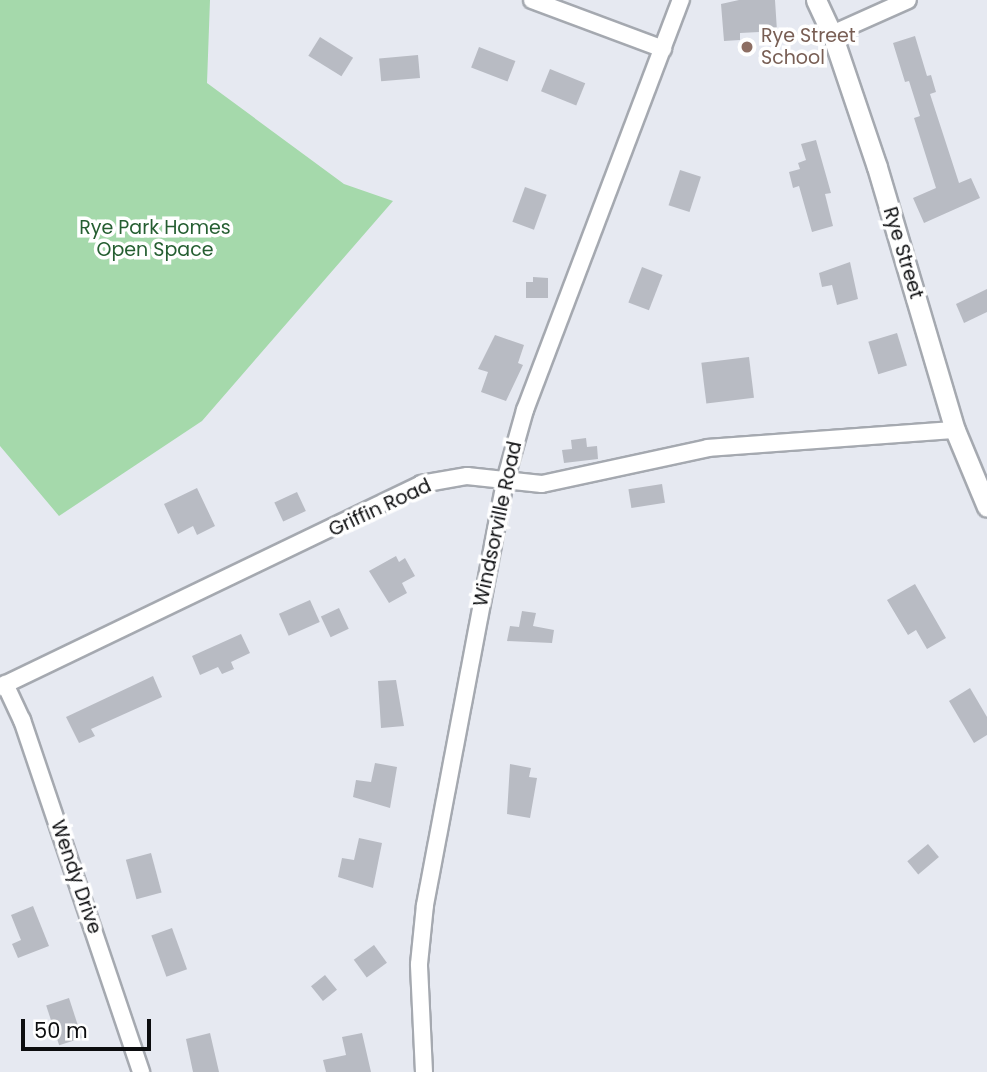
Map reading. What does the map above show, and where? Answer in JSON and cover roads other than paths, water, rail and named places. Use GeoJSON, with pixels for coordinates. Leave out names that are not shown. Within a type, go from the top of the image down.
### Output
{"type":"FeatureCollection","features":[{"type":"Feature","properties":{"kind":"street"},"geometry":{"type":"LineString","coordinates":[[532,0],[663,49]]}},
{"type":"Feature","properties":{"kind":"street","name":"Windsorville Road"},"geometry":{"type":"LineString","coordinates":[[424,1072],[419,964],[425,905],[505,481],[525,410],[681,0]]}},
{"type":"Feature","properties":{"kind":"street","name":"Rye Street"},"geometry":{"type":"LineString","coordinates":[[816,0],[832,34],[956,430],[987,507]]}},
{"type":"Feature","properties":{"kind":"street"},"geometry":{"type":"LineString","coordinates":[[832,34],[908,0]]}},
{"type":"Feature","properties":{"kind":"street","name":"Griffin Road"},"geometry":{"type":"LineString","coordinates":[[3,685],[421,484],[467,475],[505,481],[563,482],[721,446],[956,430]]}},
{"type":"Feature","properties":{"kind":"street","name":"Wendy Drive"},"geometry":{"type":"LineString","coordinates":[[3,685],[62,835],[141,1072]]}},
{"type":"Feature","properties":{"kind":"place","name":"Rye Street School"},"geometry":{"type":"Point","coordinates":[747,47]}},
{"type":"Feature","properties":{"kind":"park label","name":"Rye Park Homes Open Space"},"geometry":{"type":"Point","coordinates":[155,239]}}]}
